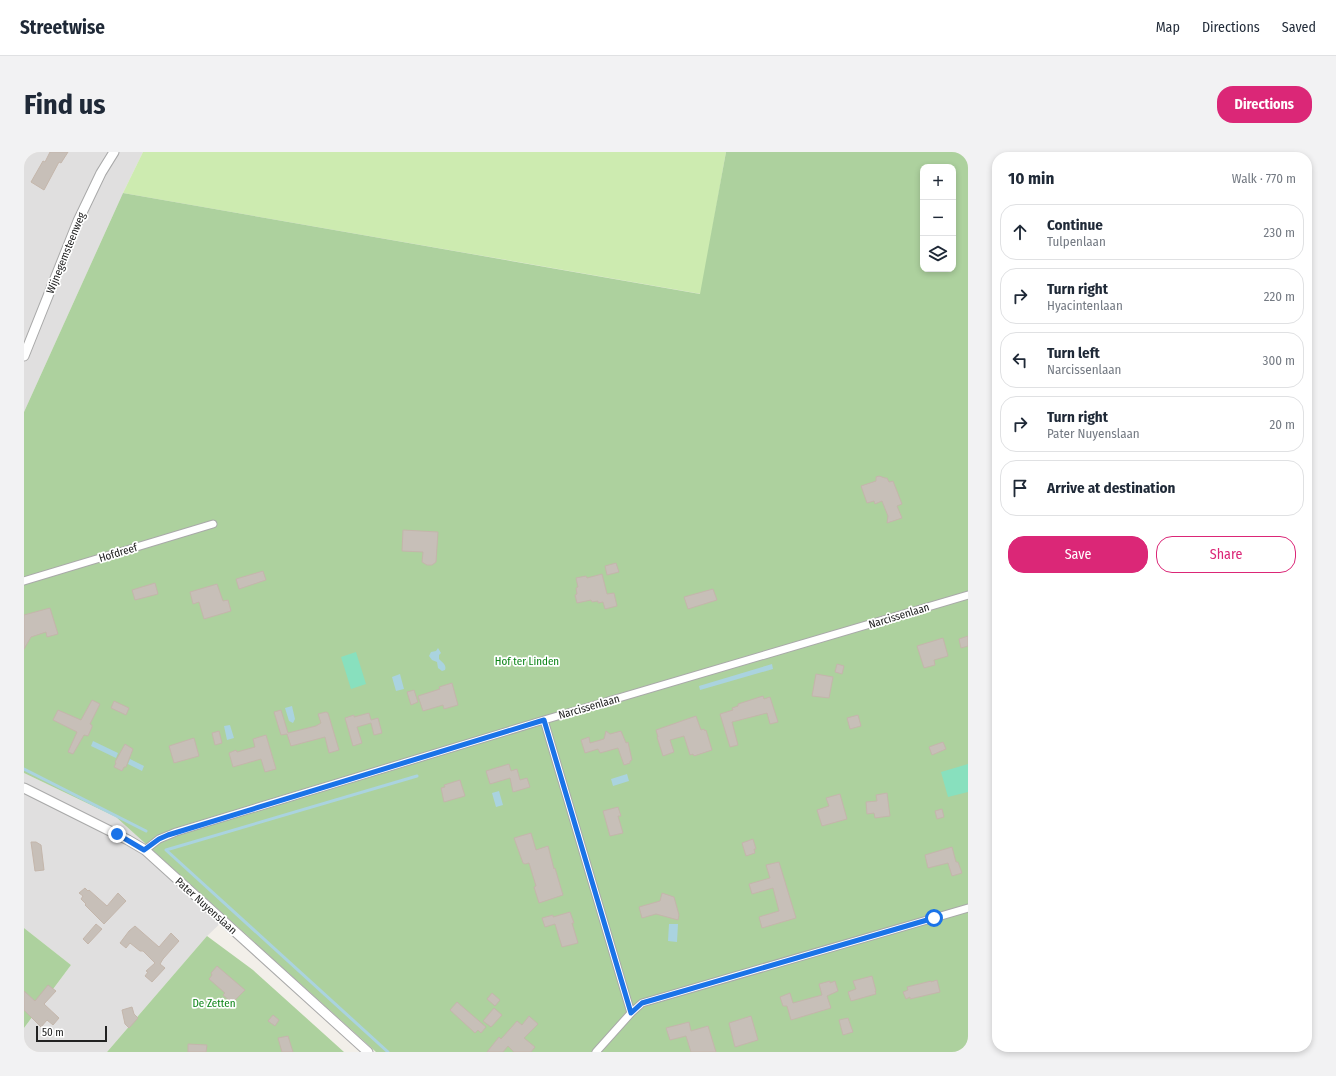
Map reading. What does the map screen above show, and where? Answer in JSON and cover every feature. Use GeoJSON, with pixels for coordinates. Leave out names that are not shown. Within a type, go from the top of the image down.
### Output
{"type":"FeatureCollection","features":[{"type":"Feature","properties":{"kind":"street","name":"Wijnegemsteenweg"},"geometry":{"type":"LineString","coordinates":[[24,356],[78,221],[101,173],[114,152]]}},
{"type":"Feature","properties":{"kind":"street","name":"Hofdreef"},"geometry":{"type":"LineString","coordinates":[[24,581],[212,524]]}},
{"type":"Feature","properties":{"kind":"street","name":"Narcissenlaan"},"geometry":{"type":"LineString","coordinates":[[144,850],[159,839],[172,834],[544,720],[968,595]]}},
{"type":"Feature","properties":{"kind":"street"},"geometry":{"type":"LineString","coordinates":[[544,720],[631,1013]]}},
{"type":"Feature","properties":{"kind":"street","name":"Pater Nuyenslaan"},"geometry":{"type":"LineString","coordinates":[[24,788],[128,840],[144,850],[368,1052]]}},
{"type":"Feature","properties":{"kind":"street"},"geometry":{"type":"LineString","coordinates":[[596,1052],[642,1003],[968,908]]}},
{"type":"Feature","properties":{"kind":"shaded area"},"geometry":{"type":"Polygon","coordinates":[[[24,152],[143,152],[24,412],[24,152]]]}},
{"type":"Feature","properties":{"kind":"shaded area"},"geometry":{"type":"Polygon","coordinates":[[[24,773],[116,817],[227,917],[207,936],[107,1052],[24,1052],[24,1028],[71,965],[24,928],[24,773]]]}},
{"type":"Feature","properties":{"kind":"green space"},"geometry":{"type":"Polygon","coordinates":[[[143,152],[726,152],[701,294],[123,193],[143,152]]]}},
{"type":"Feature","properties":{"kind":"green space","name":"Hof ter Linden"},"geometry":{"type":"Polygon","coordinates":[[[726,152],[968,152],[968,1052],[376,1052],[116,817],[24,773],[24,412],[123,193],[700,294],[726,152]]]}},
{"type":"Feature","properties":{"kind":"green space"},"geometry":{"type":"Polygon","coordinates":[[[356,652],[366,684],[351,689],[341,657],[356,652]]]}},
{"type":"Feature","properties":{"kind":"green space"},"geometry":{"type":"Polygon","coordinates":[[[968,764],[968,792],[948,797],[941,772],[968,764]]]}},
{"type":"Feature","properties":{"kind":"green space"},"geometry":{"type":"Polygon","coordinates":[[[24,928],[71,965],[24,1028],[24,928]]]}},
{"type":"Feature","properties":{"kind":"green space","name":"De Zetten"},"geometry":{"type":"Polygon","coordinates":[[[207,936],[253,970],[344,1052],[107,1052],[207,936]]]}},
{"type":"Feature","properties":{"kind":"water"},"geometry":{"type":"Polygon","coordinates":[[[438,648],[441,653],[439,655],[439,659],[445,667],[445,670],[442,671],[438,668],[437,662],[432,660],[429,656],[431,652],[436,651],[438,648]]]}},
{"type":"Feature","properties":{"kind":"water"},"geometry":{"type":"Polygon","coordinates":[[[772,664],[773,669],[700,690],[699,686],[772,664]]]}},
{"type":"Feature","properties":{"kind":"water"},"geometry":{"type":"Polygon","coordinates":[[[400,674],[404,689],[396,691],[392,677],[400,674]]]}},
{"type":"Feature","properties":{"kind":"water"},"geometry":{"type":"Polygon","coordinates":[[[292,706],[295,719],[293,723],[289,721],[285,708],[292,706]]]}},
{"type":"Feature","properties":{"kind":"water"},"geometry":{"type":"Polygon","coordinates":[[[230,725],[234,738],[227,740],[224,726],[230,725]]]}},
{"type":"Feature","properties":{"kind":"water"},"geometry":{"type":"Polygon","coordinates":[[[93,741],[118,753],[116,758],[91,746],[93,741]]]}},
{"type":"Feature","properties":{"kind":"water"},"geometry":{"type":"Polygon","coordinates":[[[130,759],[144,766],[142,771],[128,764],[130,759]]]}},
{"type":"Feature","properties":{"kind":"water"},"geometry":{"type":"Polygon","coordinates":[[[627,774],[629,781],[613,786],[611,779],[627,774]]]}},
{"type":"Feature","properties":{"kind":"water"},"geometry":{"type":"Polygon","coordinates":[[[499,791],[503,805],[496,807],[492,793],[499,791]]]}},
{"type":"Feature","properties":{"kind":"water"},"geometry":{"type":"Polygon","coordinates":[[[669,924],[678,924],[677,942],[668,941],[669,924]]]}},
{"type":"Feature","properties":{"kind":"building"},"geometry":{"type":"Polygon","coordinates":[[[50,152],[68,152],[61,163],[59,162],[44,190],[31,182],[50,152]]]}},
{"type":"Feature","properties":{"kind":"building"},"geometry":{"type":"Polygon","coordinates":[[[879,476],[887,478],[889,482],[893,481],[902,504],[897,506],[902,518],[887,523],[888,516],[882,501],[875,504],[874,501],[867,503],[861,486],[876,481],[876,477],[879,476]]]}},
{"type":"Feature","properties":{"kind":"building"},"geometry":{"type":"Polygon","coordinates":[[[403,530],[438,532],[436,562],[432,565],[427,565],[422,562],[423,552],[402,551],[403,530]]]}},
{"type":"Feature","properties":{"kind":"building"},"geometry":{"type":"Polygon","coordinates":[[[616,563],[619,572],[607,575],[605,566],[616,563]]]}},
{"type":"Feature","properties":{"kind":"building"},"geometry":{"type":"Polygon","coordinates":[[[263,571],[266,580],[239,589],[236,579],[263,571]]]}},
{"type":"Feature","properties":{"kind":"building"},"geometry":{"type":"Polygon","coordinates":[[[602,574],[607,594],[614,593],[617,606],[605,609],[603,602],[592,602],[591,600],[577,603],[575,595],[577,594],[576,588],[578,587],[576,578],[586,576],[587,578],[602,574]]]}},
{"type":"Feature","properties":{"kind":"building"},"geometry":{"type":"Polygon","coordinates":[[[155,583],[158,594],[135,600],[132,590],[155,583]]]}},
{"type":"Feature","properties":{"kind":"building"},"geometry":{"type":"Polygon","coordinates":[[[217,584],[223,601],[228,600],[231,611],[204,619],[199,602],[193,604],[190,592],[217,584]]]}},
{"type":"Feature","properties":{"kind":"building"},"geometry":{"type":"Polygon","coordinates":[[[713,589],[717,600],[688,609],[684,597],[713,589]]]}},
{"type":"Feature","properties":{"kind":"building"},"geometry":{"type":"Polygon","coordinates":[[[50,608],[58,634],[47,637],[46,632],[31,637],[24,649],[24,615],[50,608]]]}},
{"type":"Feature","properties":{"kind":"building"},"geometry":{"type":"Polygon","coordinates":[[[968,636],[968,646],[961,648],[959,639],[968,636]]]}},
{"type":"Feature","properties":{"kind":"building"},"geometry":{"type":"Polygon","coordinates":[[[943,638],[948,656],[934,660],[935,665],[924,668],[917,646],[943,638]]]}},
{"type":"Feature","properties":{"kind":"building"},"geometry":{"type":"Polygon","coordinates":[[[837,664],[844,666],[842,674],[835,672],[837,664]]]}},
{"type":"Feature","properties":{"kind":"building"},"geometry":{"type":"Polygon","coordinates":[[[816,674],[833,677],[829,698],[812,696],[816,674]]]}},
{"type":"Feature","properties":{"kind":"building"},"geometry":{"type":"Polygon","coordinates":[[[452,683],[458,705],[444,709],[443,705],[423,711],[418,696],[440,689],[439,687],[452,683]]]}},
{"type":"Feature","properties":{"kind":"building"},"geometry":{"type":"Polygon","coordinates":[[[414,690],[418,702],[411,705],[407,692],[414,690]]]}},
{"type":"Feature","properties":{"kind":"building"},"geometry":{"type":"Polygon","coordinates":[[[763,696],[764,699],[770,697],[778,722],[770,724],[767,713],[732,722],[738,745],[730,747],[720,714],[733,710],[732,708],[738,706],[738,704],[763,696]]]}},
{"type":"Feature","properties":{"kind":"building"},"geometry":{"type":"Polygon","coordinates":[[[92,700],[100,704],[90,724],[92,727],[88,736],[84,735],[73,754],[68,752],[77,732],[53,720],[58,710],[81,720],[92,700]]]}},
{"type":"Feature","properties":{"kind":"building"},"geometry":{"type":"Polygon","coordinates":[[[114,701],[129,708],[126,715],[111,708],[114,701]]]}},
{"type":"Feature","properties":{"kind":"building"},"geometry":{"type":"Polygon","coordinates":[[[281,710],[288,733],[316,726],[321,723],[318,714],[328,713],[339,750],[329,753],[325,737],[291,746],[287,734],[281,735],[274,712],[281,710]]]}},
{"type":"Feature","properties":{"kind":"building"},"geometry":{"type":"Polygon","coordinates":[[[369,713],[371,720],[378,718],[382,733],[374,735],[371,723],[357,727],[362,743],[353,746],[345,718],[369,713]]]}},
{"type":"Feature","properties":{"kind":"building"},"geometry":{"type":"Polygon","coordinates":[[[858,715],[861,726],[850,729],[847,718],[858,715]]]}},
{"type":"Feature","properties":{"kind":"building"},"geometry":{"type":"Polygon","coordinates":[[[696,716],[701,730],[706,730],[712,750],[694,756],[693,754],[690,755],[684,736],[670,740],[674,752],[663,756],[656,730],[696,716]]]}},
{"type":"Feature","properties":{"kind":"building"},"geometry":{"type":"Polygon","coordinates":[[[219,731],[222,743],[215,745],[212,733],[219,731]]]}},
{"type":"Feature","properties":{"kind":"building"},"geometry":{"type":"Polygon","coordinates":[[[606,731],[610,734],[621,731],[626,743],[628,742],[632,760],[630,763],[624,765],[618,748],[600,753],[598,749],[585,753],[581,740],[589,737],[590,743],[604,739],[606,731]]]}},
{"type":"Feature","properties":{"kind":"building"},"geometry":{"type":"Polygon","coordinates":[[[266,735],[276,769],[265,772],[261,759],[233,767],[229,753],[236,750],[237,752],[255,747],[253,739],[266,735]]]}},
{"type":"Feature","properties":{"kind":"building"},"geometry":{"type":"Polygon","coordinates":[[[194,738],[199,756],[174,763],[169,746],[194,738]]]}},
{"type":"Feature","properties":{"kind":"building"},"geometry":{"type":"Polygon","coordinates":[[[943,742],[946,749],[932,755],[929,747],[943,742]]]}},
{"type":"Feature","properties":{"kind":"building"},"geometry":{"type":"Polygon","coordinates":[[[125,744],[133,749],[126,767],[124,767],[122,771],[114,767],[115,762],[125,744]]]}},
{"type":"Feature","properties":{"kind":"building"},"geometry":{"type":"Polygon","coordinates":[[[509,764],[511,771],[517,769],[520,780],[527,778],[530,787],[513,792],[510,778],[490,784],[486,771],[509,764]]]}},
{"type":"Feature","properties":{"kind":"building"},"geometry":{"type":"Polygon","coordinates":[[[460,780],[465,796],[444,802],[441,788],[445,787],[444,785],[460,780]]]}},
{"type":"Feature","properties":{"kind":"building"},"geometry":{"type":"Polygon","coordinates":[[[887,793],[890,816],[875,818],[874,813],[867,814],[866,802],[877,801],[876,795],[887,793]]]}},
{"type":"Feature","properties":{"kind":"building"},"geometry":{"type":"Polygon","coordinates":[[[840,794],[847,819],[822,826],[817,810],[829,806],[826,798],[840,794]]]}},
{"type":"Feature","properties":{"kind":"building"},"geometry":{"type":"Polygon","coordinates":[[[618,807],[621,816],[618,816],[623,833],[610,836],[603,811],[618,807]]]}},
{"type":"Feature","properties":{"kind":"building"},"geometry":{"type":"Polygon","coordinates":[[[942,809],[944,817],[937,819],[935,811],[942,809]]]}},
{"type":"Feature","properties":{"kind":"building"},"geometry":{"type":"Polygon","coordinates":[[[531,833],[536,850],[548,846],[563,895],[539,903],[534,887],[536,886],[529,863],[523,863],[514,838],[531,833]]]}},
{"type":"Feature","properties":{"kind":"building"},"geometry":{"type":"Polygon","coordinates":[[[753,839],[756,849],[754,849],[755,853],[746,856],[742,843],[753,839]]]}},
{"type":"Feature","properties":{"kind":"building"},"geometry":{"type":"Polygon","coordinates":[[[31,842],[36,842],[41,845],[44,870],[35,871],[31,842]]]}},
{"type":"Feature","properties":{"kind":"building"},"geometry":{"type":"Polygon","coordinates":[[[952,847],[956,862],[958,862],[962,873],[952,876],[948,863],[928,868],[925,855],[952,847]]]}},
{"type":"Feature","properties":{"kind":"building"},"geometry":{"type":"Polygon","coordinates":[[[779,862],[796,918],[762,928],[759,917],[779,911],[773,888],[752,894],[749,884],[770,878],[766,865],[779,862]]]}},
{"type":"Feature","properties":{"kind":"building"},"geometry":{"type":"Polygon","coordinates":[[[85,888],[107,906],[118,893],[126,901],[104,924],[81,899],[83,896],[79,893],[85,888]]]}},
{"type":"Feature","properties":{"kind":"building"},"geometry":{"type":"Polygon","coordinates":[[[662,893],[674,897],[679,915],[678,920],[656,914],[642,918],[639,907],[660,901],[662,893]]]}},
{"type":"Feature","properties":{"kind":"building"},"geometry":{"type":"Polygon","coordinates":[[[570,912],[578,943],[562,947],[555,924],[545,927],[542,918],[553,915],[553,917],[570,912]]]}},
{"type":"Feature","properties":{"kind":"building"},"geometry":{"type":"Polygon","coordinates":[[[96,924],[102,929],[88,944],[83,939],[96,924]]]}},
{"type":"Feature","properties":{"kind":"building"},"geometry":{"type":"Polygon","coordinates":[[[135,926],[159,947],[171,933],[179,941],[163,959],[160,964],[165,968],[152,982],[145,976],[148,972],[146,971],[155,963],[143,951],[140,951],[130,943],[126,948],[120,943],[135,926]]]}},
{"type":"Feature","properties":{"kind":"building"},"geometry":{"type":"Polygon","coordinates":[[[217,966],[245,990],[232,1003],[223,995],[225,993],[209,979],[212,975],[211,973],[217,966]]]}},
{"type":"Feature","properties":{"kind":"building"},"geometry":{"type":"Polygon","coordinates":[[[872,976],[876,994],[851,1001],[848,992],[856,989],[853,981],[872,976]]]}},
{"type":"Feature","properties":{"kind":"building"},"geometry":{"type":"Polygon","coordinates":[[[937,980],[940,992],[906,999],[903,992],[908,990],[907,987],[937,980]]]}},
{"type":"Feature","properties":{"kind":"building"},"geometry":{"type":"Polygon","coordinates":[[[830,981],[830,983],[835,981],[838,991],[827,996],[831,1008],[791,1020],[787,1006],[783,1006],[780,997],[790,993],[793,1003],[822,995],[819,984],[830,981]]]}},
{"type":"Feature","properties":{"kind":"building"},"geometry":{"type":"Polygon","coordinates":[[[48,985],[56,991],[44,1004],[59,1018],[53,1025],[47,1020],[41,1027],[24,1010],[24,991],[35,1001],[48,985]]]}},
{"type":"Feature","properties":{"kind":"building"},"geometry":{"type":"Polygon","coordinates":[[[492,993],[500,1000],[495,1006],[487,999],[492,993]]]}},
{"type":"Feature","properties":{"kind":"building"},"geometry":{"type":"Polygon","coordinates":[[[457,1002],[486,1027],[481,1033],[478,1030],[475,1033],[450,1010],[457,1002]]]}},
{"type":"Feature","properties":{"kind":"building"},"geometry":{"type":"Polygon","coordinates":[[[132,1007],[134,1014],[138,1018],[129,1028],[125,1024],[122,1010],[132,1007]]]}},
{"type":"Feature","properties":{"kind":"building"},"geometry":{"type":"Polygon","coordinates":[[[494,1008],[502,1015],[491,1027],[483,1021],[494,1008]]]}},
{"type":"Feature","properties":{"kind":"building"},"geometry":{"type":"Polygon","coordinates":[[[273,1015],[279,1020],[275,1026],[268,1021],[273,1015]]]}},
{"type":"Feature","properties":{"kind":"building"},"geometry":{"type":"Polygon","coordinates":[[[529,1016],[538,1024],[524,1038],[535,1047],[531,1052],[514,1052],[508,1046],[503,1052],[487,1052],[499,1037],[501,1039],[517,1021],[522,1025],[529,1016]]]}},
{"type":"Feature","properties":{"kind":"building"},"geometry":{"type":"Polygon","coordinates":[[[751,1016],[758,1040],[735,1047],[729,1023],[751,1016]]]}},
{"type":"Feature","properties":{"kind":"building"},"geometry":{"type":"Polygon","coordinates":[[[848,1018],[853,1032],[843,1035],[839,1020],[848,1018]]]}},
{"type":"Feature","properties":{"kind":"building"},"geometry":{"type":"Polygon","coordinates":[[[689,1022],[691,1031],[708,1026],[716,1052],[691,1052],[686,1036],[670,1040],[666,1028],[689,1022]]]}},
{"type":"Feature","properties":{"kind":"building"},"geometry":{"type":"Polygon","coordinates":[[[288,1036],[293,1052],[282,1052],[278,1038],[288,1036]]]}},
{"type":"Feature","properties":{"kind":"building"},"geometry":{"type":"Polygon","coordinates":[[[188,1044],[207,1045],[206,1052],[188,1052],[188,1044]]]}},
{"type":"Feature","properties":{"kind":"waterway"},"geometry":{"type":"LineString","coordinates":[[24,769],[146,831]]}},
{"type":"Feature","properties":{"kind":"waterway"},"geometry":{"type":"LineString","coordinates":[[388,1052],[166,850],[417,776]]}},
{"type":"Feature","properties":{"kind":"route"},"geometry":{"type":"LineString","coordinates":[[117,834],[144,850],[159,839],[168,835],[544,720],[631,1013],[642,1003],[934,918]]}}]}
